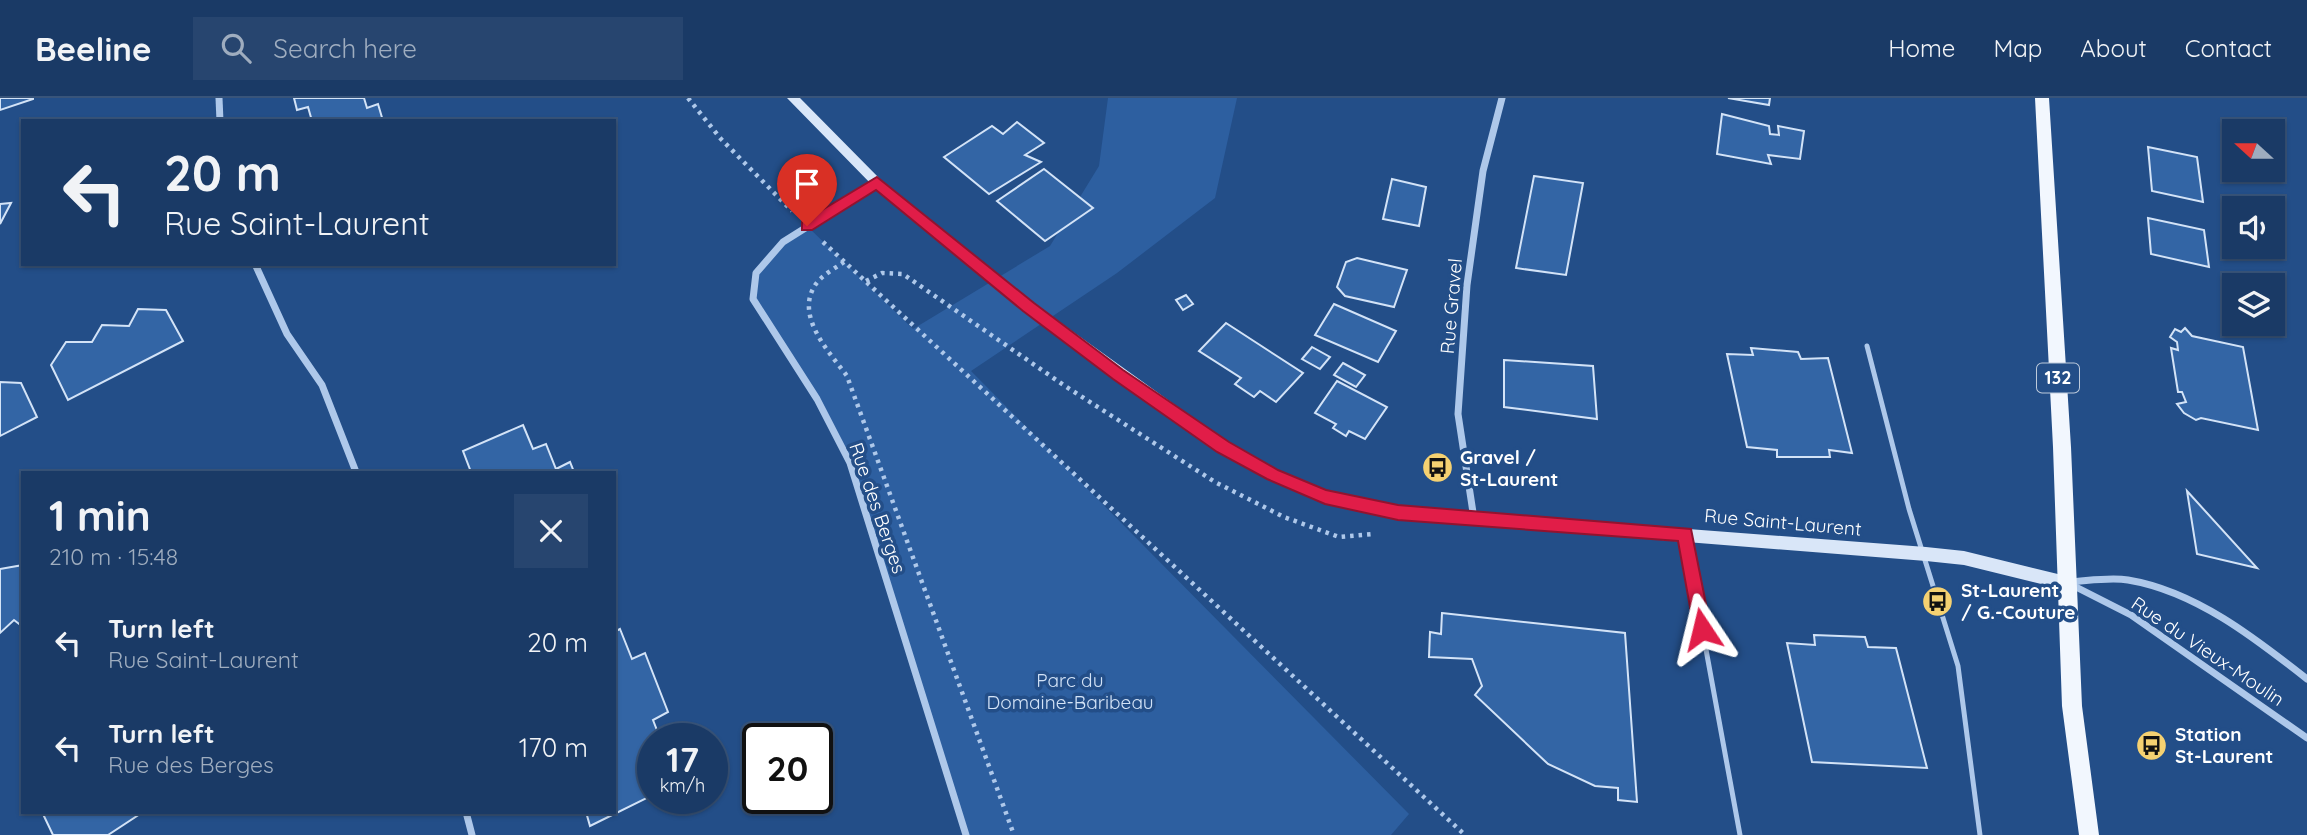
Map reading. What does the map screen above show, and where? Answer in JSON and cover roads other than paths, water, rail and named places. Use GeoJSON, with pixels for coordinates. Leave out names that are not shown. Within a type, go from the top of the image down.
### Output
{"type":"FeatureCollection","features":[{"type":"Feature","properties":{"kind":"main road","name":"132"},"geometry":{"type":"LineString","coordinates":[[2042,98],[2062,447],[2072,706],[2089,835]]}},
{"type":"Feature","properties":{"kind":"street"},"geometry":{"type":"LineString","coordinates":[[219,98],[220,119]]}},
{"type":"Feature","properties":{"kind":"street","name":"Rue Saint-Laurent"},"geometry":{"type":"LineString","coordinates":[[793,98],[877,183],[1028,307],[1223,447],[1273,475],[1325,497],[1398,513],[1964,558],[2066,583]]}},
{"type":"Feature","properties":{"kind":"street","name":"Rue Gravel"},"geometry":{"type":"LineString","coordinates":[[1474,519],[1458,414],[1467,285],[1483,171],[1502,98]]}},
{"type":"Feature","properties":{"kind":"street","name":"Rue des Berges"},"geometry":{"type":"LineString","coordinates":[[877,183],[783,242],[755,273],[753,299],[817,399],[850,463],[966,835]]}},
{"type":"Feature","properties":{"kind":"street"},"geometry":{"type":"LineString","coordinates":[[256,266],[287,334],[322,385],[356,471]]}},
{"type":"Feature","properties":{"kind":"street","name":"Rue du Vieux-Moulin"},"geometry":{"type":"LineString","coordinates":[[2066,583],[2126,580],[2152,585],[2250,635],[2307,679]]}},
{"type":"Feature","properties":{"kind":"street","name":"Rue du Vieux-Moulin"},"geometry":{"type":"LineString","coordinates":[[2066,583],[2131,615],[2307,738]]}},
{"type":"Feature","properties":{"kind":"street"},"geometry":{"type":"LineString","coordinates":[[467,814],[472,835]]}},
{"type":"Feature","properties":{"kind":"lane"},"geometry":{"type":"LineString","coordinates":[[1867,346],[1906,498],[1926,554],[1958,666],[1980,835]]}},
{"type":"Feature","properties":{"kind":"lane"},"geometry":{"type":"LineString","coordinates":[[1685,534],[1740,835]]}},
{"type":"Feature","properties":{"kind":"place","name":"Gravel / St-Laurent"},"geometry":{"type":"Point","coordinates":[1437,468]}},
{"type":"Feature","properties":{"kind":"place","name":"St-Laurent / G.-Couture"},"geometry":{"type":"Point","coordinates":[1938,601]}},
{"type":"Feature","properties":{"kind":"place","name":"Station St-Laurent"},"geometry":{"type":"Point","coordinates":[2152,745]}},
{"type":"Feature","properties":{"kind":"park label","name":"Parc du Domaine-Baribeau"},"geometry":{"type":"Point","coordinates":[1070,691]}}]}
